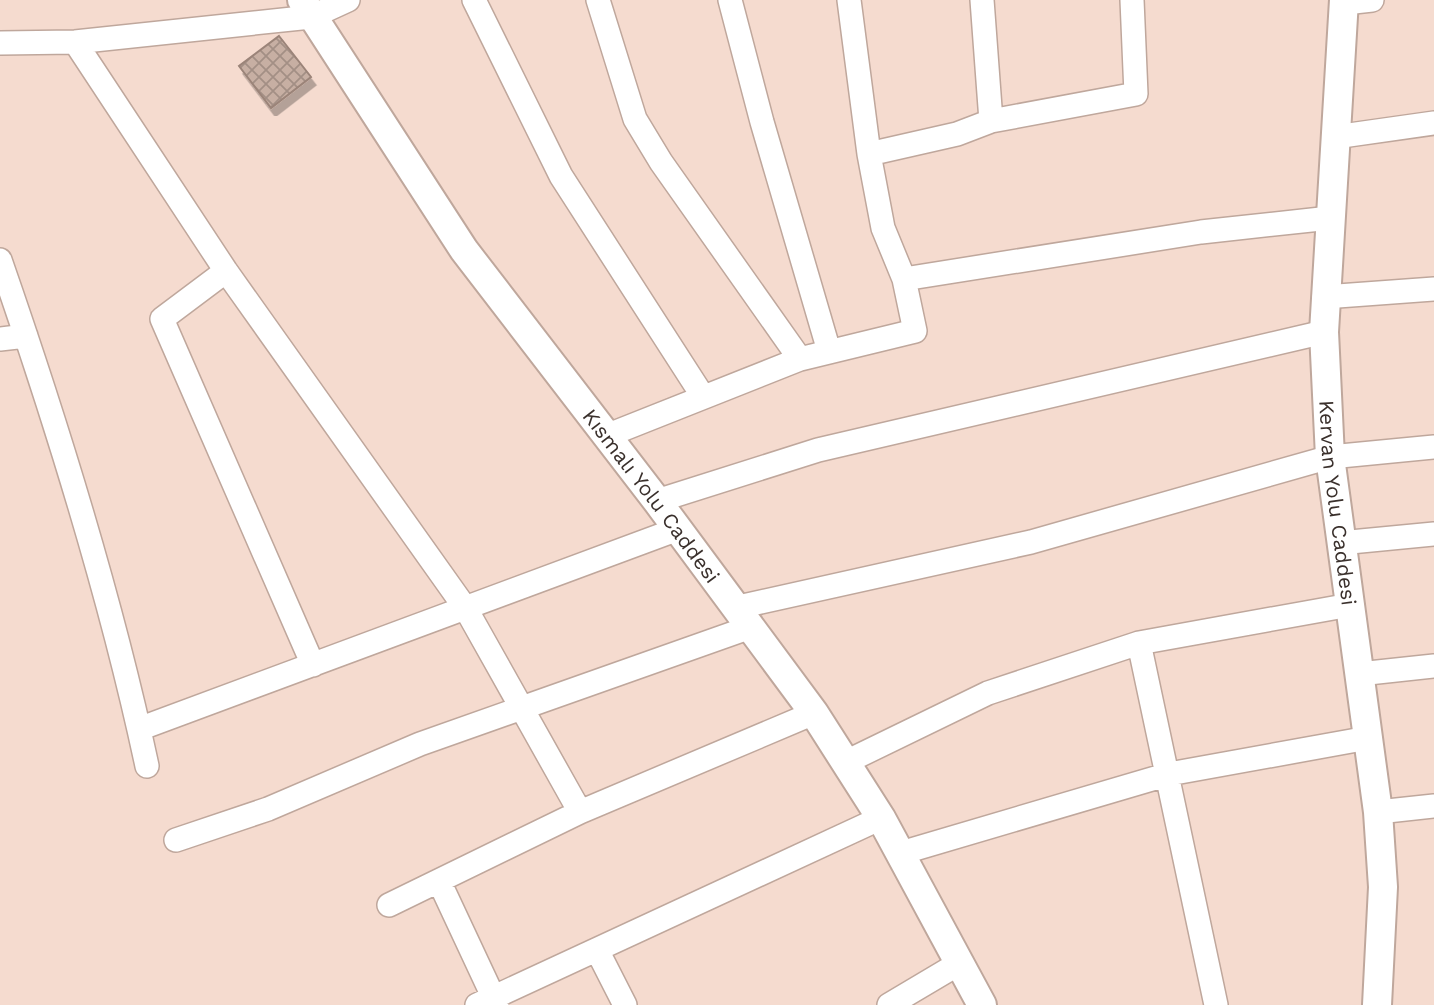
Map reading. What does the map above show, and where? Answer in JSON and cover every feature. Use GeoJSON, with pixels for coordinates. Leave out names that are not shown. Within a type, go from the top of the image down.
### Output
{"type":"FeatureCollection","features":[{"type":"Feature","properties":{"kind":"street"},"geometry":{"type":"LineString","coordinates":[[0,43],[75,42],[307,9],[348,0]]}},
{"type":"Feature","properties":{"kind":"street"},"geometry":{"type":"LineString","coordinates":[[474,0],[561,176],[702,396]]}},
{"type":"Feature","properties":{"kind":"street"},"geometry":{"type":"LineString","coordinates":[[598,0],[635,119],[661,162],[800,359]]}},
{"type":"Feature","properties":{"kind":"street"},"geometry":{"type":"LineString","coordinates":[[730,0],[829,351]]}},
{"type":"Feature","properties":{"kind":"street"},"geometry":{"type":"LineString","coordinates":[[606,436],[800,359],[915,331],[904,279],[883,228],[869,154],[849,0]]}},
{"type":"Feature","properties":{"kind":"street"},"geometry":{"type":"LineString","coordinates":[[982,0],[992,121]]}},
{"type":"Feature","properties":{"kind":"street"},"geometry":{"type":"LineString","coordinates":[[869,154],[957,134],[992,121],[1136,94],[1132,0]]}},
{"type":"Feature","properties":{"kind":"street","name":"Kervan Yolu Caddesi"},"geometry":{"type":"LineString","coordinates":[[1354,1],[1335,137],[1324,332],[1330,457],[1378,812],[1383,887],[1377,1005]]}},
{"type":"Feature","properties":{"kind":"street","name":"Kısmalı Yolu Caddesi"},"geometry":{"type":"LineString","coordinates":[[307,9],[464,250],[657,501],[741,618],[814,713],[881,818],[982,1005]]}},
{"type":"Feature","properties":{"kind":"street"},"geometry":{"type":"LineString","coordinates":[[75,42],[226,271],[466,609],[580,812]]}},
{"type":"Feature","properties":{"kind":"street"},"geometry":{"type":"LineString","coordinates":[[1335,137],[1434,123]]}},
{"type":"Feature","properties":{"kind":"street"},"geometry":{"type":"LineString","coordinates":[[904,279],[1201,232],[1330,218]]}},
{"type":"Feature","properties":{"kind":"street"},"geometry":{"type":"LineString","coordinates":[[0,260],[26,336],[139,729],[147,766]]}},
{"type":"Feature","properties":{"kind":"street"},"geometry":{"type":"LineString","coordinates":[[226,271],[162,319],[313,665]]}},
{"type":"Feature","properties":{"kind":"street"},"geometry":{"type":"LineString","coordinates":[[1324,297],[1434,289]]}},
{"type":"Feature","properties":{"kind":"street"},"geometry":{"type":"LineString","coordinates":[[657,501],[818,450],[1324,332]]}},
{"type":"Feature","properties":{"kind":"street"},"geometry":{"type":"LineString","coordinates":[[0,339],[26,336]]}},
{"type":"Feature","properties":{"kind":"street"},"geometry":{"type":"LineString","coordinates":[[176,840],[268,809],[420,744],[523,708],[741,618],[1031,542],[1330,457],[1434,447]]}},
{"type":"Feature","properties":{"kind":"street"},"geometry":{"type":"LineString","coordinates":[[139,729],[678,529]]}},
{"type":"Feature","properties":{"kind":"street"},"geometry":{"type":"LineString","coordinates":[[1340,543],[1434,534]]}},
{"type":"Feature","properties":{"kind":"street"},"geometry":{"type":"LineString","coordinates":[[846,762],[988,693],[1139,643],[1350,605]]}},
{"type":"Feature","properties":{"kind":"street"},"geometry":{"type":"LineString","coordinates":[[1139,643],[1216,1005]]}},
{"type":"Feature","properties":{"kind":"street"},"geometry":{"type":"LineString","coordinates":[[1359,674],[1434,666]]}},
{"type":"Feature","properties":{"kind":"street"},"geometry":{"type":"LineString","coordinates":[[389,905],[580,812],[814,713]]}},
{"type":"Feature","properties":{"kind":"street"},"geometry":{"type":"LineString","coordinates":[[901,853],[1169,774],[1368,738]]}},
{"type":"Feature","properties":{"kind":"street"},"geometry":{"type":"LineString","coordinates":[[1378,812],[1434,806]]}},
{"type":"Feature","properties":{"kind":"street"},"geometry":{"type":"LineString","coordinates":[[439,881],[489,1002],[881,818]]}},
{"type":"Feature","properties":{"kind":"street"},"geometry":{"type":"LineString","coordinates":[[597,950],[625,1005]]}},
{"type":"Feature","properties":{"kind":"street"},"geometry":{"type":"LineString","coordinates":[[889,1005],[958,964]]}},
{"type":"Feature","properties":{"kind":"building"},"geometry":{"type":"Polygon","coordinates":[[[279,36],[311,77],[271,108],[239,66],[279,36]]]}}]}
